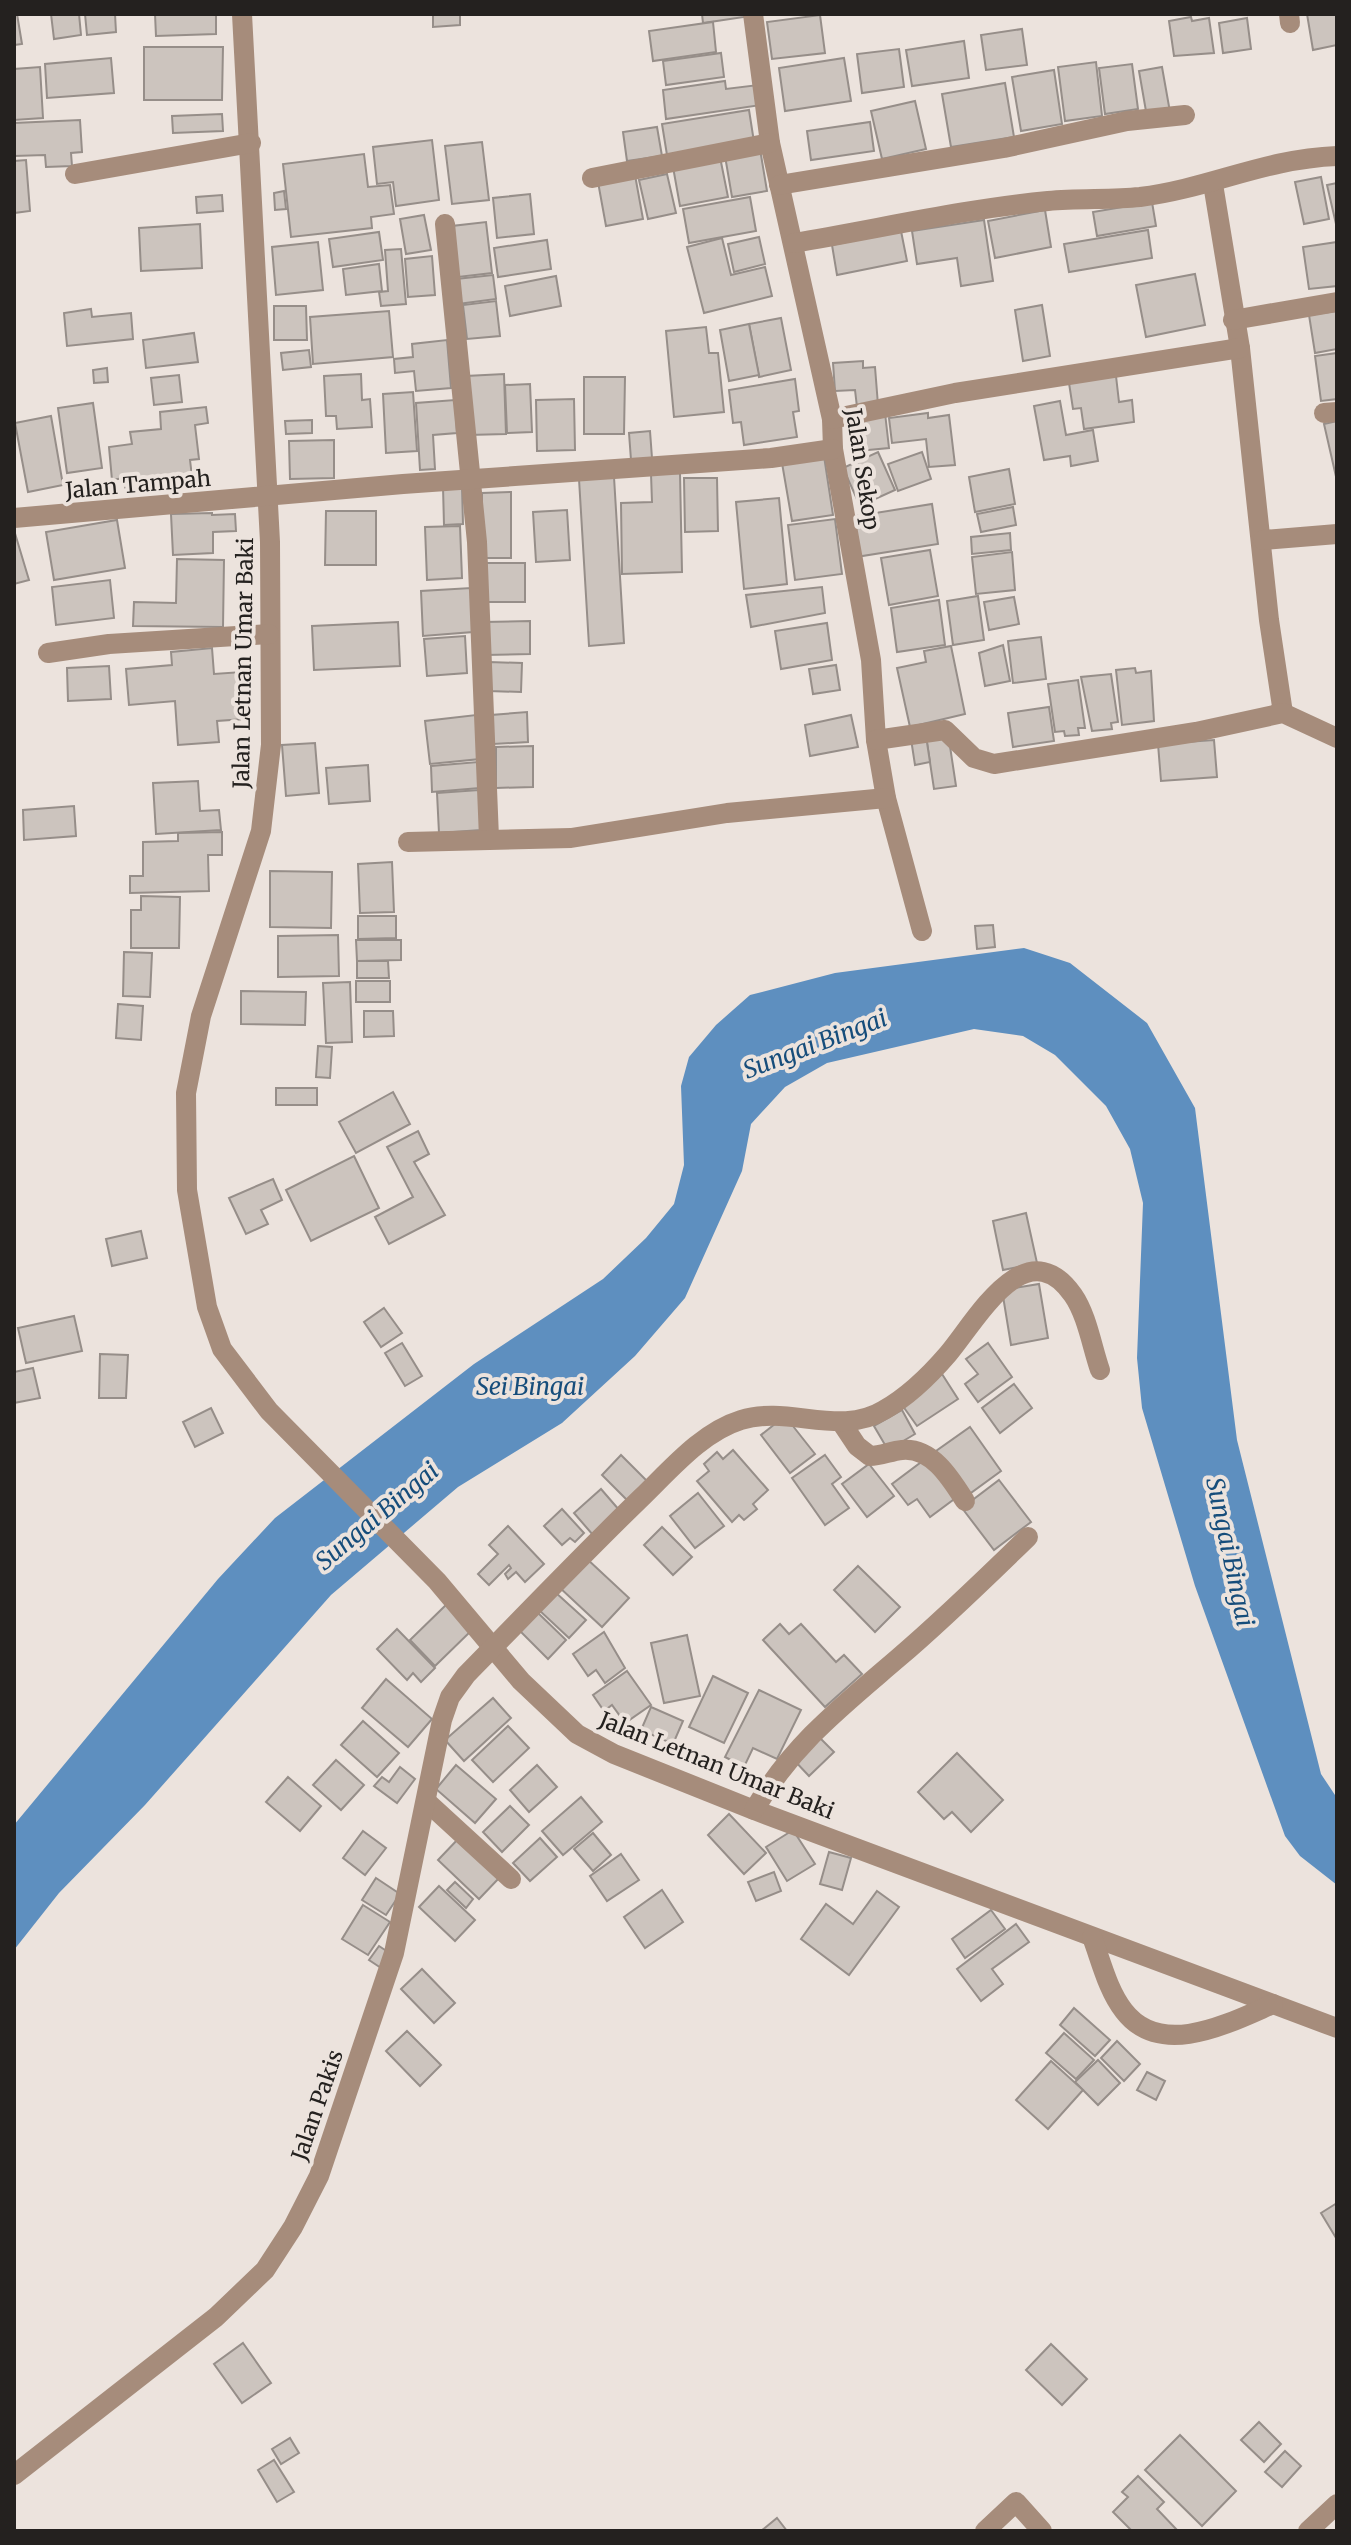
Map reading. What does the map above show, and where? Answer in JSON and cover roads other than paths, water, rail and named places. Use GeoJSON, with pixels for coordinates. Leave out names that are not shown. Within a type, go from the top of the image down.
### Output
{"type":"FeatureCollection","features":[{"type":"Feature","properties":{"kind":"street","name":"Jalan Letnan Umar Baki"},"geometry":{"type":"LineString","coordinates":[[242,14],[251,143],[266,497],[271,745],[261,831],[201,1016],[186,1093],[187,1190],[207,1307],[222,1349],[269,1411],[437,1581],[521,1681],[577,1734],[614,1754],[754,1810],[1337,2028]]}},
{"type":"Feature","properties":{"kind":"street","name":"Jalan Sekop"},"geometry":{"type":"LineString","coordinates":[[753,14],[770,143],[832,419],[833,449],[871,660],[876,740],[886,798],[922,931]]}},
{"type":"Feature","properties":{"kind":"street"},"geometry":{"type":"LineString","coordinates":[[779,185],[1004,148],[1127,121],[1185,115]]}},
{"type":"Feature","properties":{"kind":"street"},"geometry":{"type":"LineString","coordinates":[[75,174],[251,143]]}},
{"type":"Feature","properties":{"kind":"street"},"geometry":{"type":"LineString","coordinates":[[592,178],[770,143]]}},
{"type":"Feature","properties":{"kind":"street"},"geometry":{"type":"LineString","coordinates":[[794,243],[1048,201],[1140,197],[1213,184],[1233,173],[1265,164],[1337,156]]}},
{"type":"Feature","properties":{"kind":"street"},"geometry":{"type":"LineString","coordinates":[[1213,184],[1240,348],[1263,540],[1269,620],[1283,713]]}},
{"type":"Feature","properties":{"kind":"street"},"geometry":{"type":"LineString","coordinates":[[445,224],[459,381],[472,479],[489,838]]}},
{"type":"Feature","properties":{"kind":"street"},"geometry":{"type":"LineString","coordinates":[[1233,320],[1337,302]]}},
{"type":"Feature","properties":{"kind":"street"},"geometry":{"type":"LineString","coordinates":[[832,419],[955,393],[1240,348]]}},
{"type":"Feature","properties":{"kind":"street","name":"Jalan Tampah"},"geometry":{"type":"LineString","coordinates":[[14,518],[472,479],[771,458],[833,449]]}},
{"type":"Feature","properties":{"kind":"street"},"geometry":{"type":"LineString","coordinates":[[1263,540],[1337,534]]}},
{"type":"Feature","properties":{"kind":"street"},"geometry":{"type":"LineString","coordinates":[[48,653],[109,644],[269,634]]}},
{"type":"Feature","properties":{"kind":"street"},"geometry":{"type":"LineString","coordinates":[[876,740],[945,730],[974,758],[994,764],[1196,732],[1283,713],[1337,738]]}},
{"type":"Feature","properties":{"kind":"street"},"geometry":{"type":"LineString","coordinates":[[408,842],[571,838],[727,813],[886,798]]}},
{"type":"Feature","properties":{"kind":"street","name":"Jalan Pakis"},"geometry":{"type":"LineString","coordinates":[[14,2475],[216,2317],[265,2270],[293,2227],[319,2176],[394,1953],[436,1745],[450,1697],[494,1646],[592,1545],[690,1451],[718,1430],[740,1420],[765,1415],[841,1422],[861,1421],[884,1410],[918,1384],[947,1355],[1000,1288],[1027,1274],[1043,1272],[1055,1277],[1075,1298],[1100,1370]]}},
{"type":"Feature","properties":{"kind":"street"},"geometry":{"type":"LineString","coordinates":[[841,1422],[857,1446],[870,1456],[910,1450],[928,1457],[952,1481],[965,1501]]}},
{"type":"Feature","properties":{"kind":"street"},"geometry":{"type":"LineString","coordinates":[[754,1810],[783,1765],[832,1712],[898,1658],[1028,1537]]}},
{"type":"Feature","properties":{"kind":"street"},"geometry":{"type":"LineString","coordinates":[[426,1801],[511,1879]]}},
{"type":"Feature","properties":{"kind":"street"},"geometry":{"type":"LineString","coordinates":[[1092,1937],[1117,1999],[1124,2011],[1144,2029],[1161,2035],[1185,2034],[1228,2023],[1273,2004]]}},
{"type":"Feature","properties":{"kind":"street"},"geometry":{"type":"LineString","coordinates":[[985,2531],[1016,2502],[1042,2531]]}},
{"type":"Feature","properties":{"kind":"street"},"geometry":{"type":"LineString","coordinates":[[1308,2531],[1337,2504]]}},
{"type":"Feature","properties":{"kind":"water","name":"Sei Bingai"},"geometry":{"type":"Polygon","coordinates":[[[1024,948],[1070,963],[1147,1023],[1195,1108],[1237,1440],[1321,1774],[1337,1798],[1337,1885],[1300,1856],[1285,1836],[1195,1586],[1142,1408],[1137,1358],[1143,1203],[1130,1149],[1106,1106],[1055,1055],[1023,1036],[974,1029],[827,1063],[785,1087],[751,1124],[742,1171],[685,1298],[635,1356],[562,1423],[458,1487],[331,1595],[145,1805],[59,1893],[14,1950],[14,1825],[218,1579],[275,1518],[474,1364],[603,1279],[646,1238],[674,1204],[684,1165],[681,1086],[689,1057],[716,1025],[750,995],[835,973],[1024,948]]]}},
{"type":"Feature","properties":{"kind":"water label","name":"Sungai Bingai"},"geometry":{"type":"Point","coordinates":[815,1044]}},
{"type":"Feature","properties":{"kind":"water label","name":"Sungai Bingai"},"geometry":{"type":"Point","coordinates":[377,1516]}},
{"type":"Feature","properties":{"kind":"water label","name":"Sungai Bingai"},"geometry":{"type":"Point","coordinates":[1230,1552]}}]}
